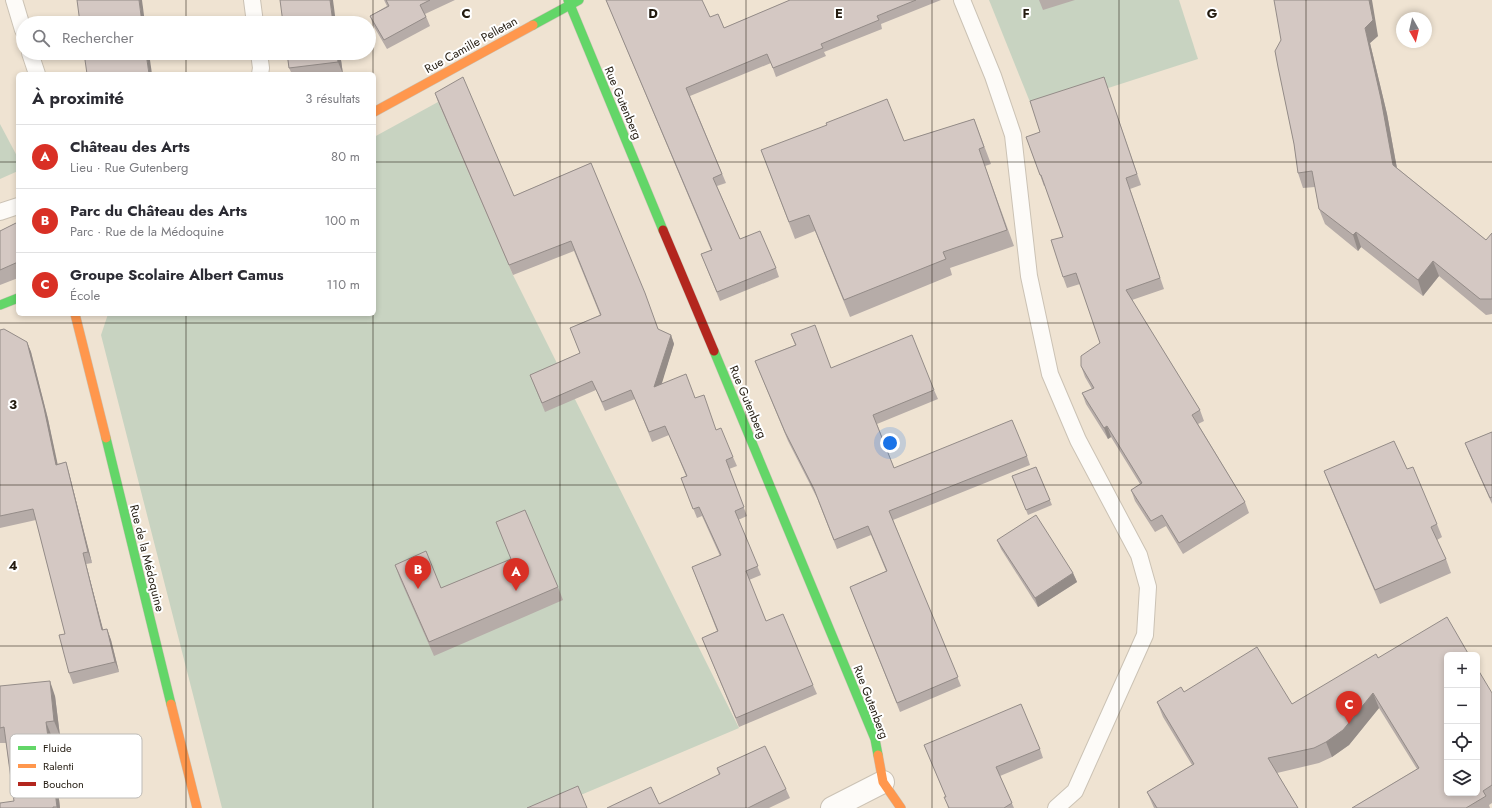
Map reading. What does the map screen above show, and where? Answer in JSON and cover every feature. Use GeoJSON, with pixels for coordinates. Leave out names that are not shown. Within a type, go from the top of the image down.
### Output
{"type":"FeatureCollection","features":[{"type":"Feature","properties":{"kind":"street","name":"Rue Camille Pelletan"},"geometry":{"type":"LineString","coordinates":[[376,111],[569,3],[579,0]]}},
{"type":"Feature","properties":{"kind":"street","name":"Rue Gutenberg"},"geometry":{"type":"LineString","coordinates":[[569,3],[875,738],[883,782],[901,808]]}},
{"type":"Feature","properties":{"kind":"street"},"geometry":{"type":"LineString","coordinates":[[0,305],[16,299]]}},
{"type":"Feature","properties":{"kind":"street","name":"Rue de la Médoquine"},"geometry":{"type":"LineString","coordinates":[[75,316],[197,808]]}},
{"type":"Feature","properties":{"kind":"street"},"geometry":{"type":"LineString","coordinates":[[832,808],[883,782]]}},
{"type":"Feature","properties":{"kind":"lane"},"geometry":{"type":"LineString","coordinates":[[14,0],[19,16]]}},
{"type":"Feature","properties":{"kind":"lane"},"geometry":{"type":"LineString","coordinates":[[252,0],[254,16]]}},
{"type":"Feature","properties":{"kind":"lane"},"geometry":{"type":"LineString","coordinates":[[962,0],[993,76],[1013,135],[1029,276],[1050,374],[1078,440],[1139,556],[1148,587],[1146,635],[1075,791],[1056,808]]}},
{"type":"Feature","properties":{"kind":"lane"},"geometry":{"type":"LineString","coordinates":[[32,60],[35,72]]}},
{"type":"Feature","properties":{"kind":"lane"},"geometry":{"type":"LineString","coordinates":[[260,60],[260,72]]}},
{"type":"Feature","properties":{"kind":"lane"},"geometry":{"type":"LineString","coordinates":[[0,212],[16,207]]}},
{"type":"Feature","properties":{"kind":"green space"},"geometry":{"type":"Polygon","coordinates":[[[989,0],[1179,0],[1198,59],[1034,112],[989,0]]]}},
{"type":"Feature","properties":{"kind":"green space"},"geometry":{"type":"Polygon","coordinates":[[[438,102],[513,275],[739,728],[550,808],[222,808],[101,335],[107,316],[376,316],[376,136],[438,102]]]}},
{"type":"Feature","properties":{"kind":"green space"},"geometry":{"type":"Polygon","coordinates":[[[0,124],[16,154],[16,172],[0,179],[0,124]]]}},
{"type":"Feature","properties":{"kind":"building"},"geometry":{"type":"Polygon","coordinates":[[[77,0],[139,0],[141,16],[79,16],[77,0]]]}},
{"type":"Feature","properties":{"kind":"building"},"geometry":{"type":"Polygon","coordinates":[[[280,0],[330,0],[332,16],[282,16],[280,0]]]}},
{"type":"Feature","properties":{"kind":"building"},"geometry":{"type":"Polygon","coordinates":[[[386,0],[430,0],[420,5],[426,17],[384,40],[376,26],[376,16],[370,16],[389,6],[386,0]]]}},
{"type":"Feature","properties":{"kind":"building"},"geometry":{"type":"Polygon","coordinates":[[[606,0],[702,0],[710,17],[718,14],[724,28],[790,0],[916,0],[877,16],[879,20],[821,44],[823,48],[773,68],[767,54],[686,88],[722,174],[713,178],[740,239],[760,231],[776,268],[717,292],[701,254],[712,250],[606,0]]]}},
{"type":"Feature","properties":{"kind":"building"},"geometry":{"type":"Polygon","coordinates":[[[1274,0],[1369,0],[1373,20],[1365,28],[1381,99],[1393,165],[1486,240],[1492,233],[1492,299],[1480,299],[1433,261],[1418,280],[1356,232],[1353,235],[1319,209],[1312,171],[1298,173],[1294,144],[1275,51],[1281,40],[1274,0]]]}},
{"type":"Feature","properties":{"kind":"building"},"geometry":{"type":"Polygon","coordinates":[[[85,60],[147,60],[149,72],[87,72],[85,60]]]}},
{"type":"Feature","properties":{"kind":"building"},"geometry":{"type":"Polygon","coordinates":[[[288,60],[338,60],[338,62],[289,68],[288,60]]]}},
{"type":"Feature","properties":{"kind":"building"},"geometry":{"type":"Polygon","coordinates":[[[463,77],[514,196],[591,163],[645,293],[658,329],[671,335],[654,387],[686,374],[695,398],[704,395],[716,430],[721,428],[733,457],[726,460],[744,507],[735,511],[758,566],[746,571],[766,621],[783,614],[813,685],[736,718],[702,638],[718,631],[692,567],[721,555],[699,507],[693,509],[681,478],[687,476],[665,426],[649,432],[631,390],[602,402],[592,381],[542,403],[530,375],[580,353],[570,328],[601,315],[571,241],[509,265],[435,93],[463,77]]]}},
{"type":"Feature","properties":{"kind":"building"},"geometry":{"type":"Polygon","coordinates":[[[1104,77],[1137,174],[1126,178],[1160,278],[1126,290],[1200,410],[1192,415],[1245,502],[1179,543],[1162,515],[1151,521],[1131,490],[1142,483],[1107,426],[1104,428],[1082,393],[1094,388],[1081,366],[1081,356],[1100,343],[1076,273],[1063,277],[1051,240],[1063,237],[1026,137],[1040,132],[1030,101],[1104,77]]]}},
{"type":"Feature","properties":{"kind":"building"},"geometry":{"type":"Polygon","coordinates":[[[887,99],[904,141],[974,119],[984,147],[979,149],[1007,230],[943,252],[946,259],[844,300],[809,215],[789,222],[761,150],[827,125],[826,123],[887,99]]]}},
{"type":"Feature","properties":{"kind":"building"},"geometry":{"type":"Polygon","coordinates":[[[16,223],[16,263],[0,270],[0,231],[16,223]]]}},
{"type":"Feature","properties":{"kind":"building"},"geometry":{"type":"Polygon","coordinates":[[[815,325],[831,368],[912,335],[934,390],[873,415],[894,468],[1012,420],[1027,456],[889,511],[958,677],[897,703],[850,587],[887,571],[868,526],[834,540],[814,489],[785,432],[755,361],[796,345],[791,334],[815,325]]]}},
{"type":"Feature","properties":{"kind":"building"},"geometry":{"type":"Polygon","coordinates":[[[4,329],[27,342],[44,408],[56,465],[66,462],[88,552],[83,553],[102,630],[107,629],[115,662],[69,673],[59,635],[65,634],[33,509],[0,516],[0,330],[4,329]]]}},
{"type":"Feature","properties":{"kind":"building"},"geometry":{"type":"Polygon","coordinates":[[[1492,432],[1492,497],[1490,498],[1465,443],[1492,432]]]}},
{"type":"Feature","properties":{"kind":"building"},"geometry":{"type":"Polygon","coordinates":[[[1394,441],[1407,469],[1413,467],[1437,524],[1431,527],[1446,559],[1375,590],[1324,471],[1394,441]]]}},
{"type":"Feature","properties":{"kind":"building"},"geometry":{"type":"Polygon","coordinates":[[[1036,467],[1050,500],[1026,510],[1012,476],[1036,467]]]}},
{"type":"Feature","properties":{"kind":"building"},"geometry":{"type":"Polygon","coordinates":[[[525,510],[558,587],[429,642],[395,565],[426,551],[441,588],[511,559],[496,522],[525,510]]]}},
{"type":"Feature","properties":{"kind":"building"},"geometry":{"type":"Polygon","coordinates":[[[1036,515],[1073,573],[1035,598],[997,540],[1036,515]]]}},
{"type":"Feature","properties":{"kind":"building"},"geometry":{"type":"Polygon","coordinates":[[[1447,617],[1467,652],[1444,652],[1444,796],[1480,796],[1480,673],[1492,693],[1492,785],[1483,791],[1486,796],[1466,808],[1352,808],[1419,768],[1373,693],[1343,730],[1326,742],[1314,748],[1268,758],[1298,808],[1157,808],[1147,792],[1194,764],[1157,702],[1181,687],[1184,692],[1257,647],[1292,704],[1376,654],[1378,658],[1447,617]]]}},
{"type":"Feature","properties":{"kind":"building"},"geometry":{"type":"Polygon","coordinates":[[[50,681],[54,721],[46,722],[48,734],[10,734],[10,771],[4,727],[0,728],[0,686],[50,681]]]}},
{"type":"Feature","properties":{"kind":"building"},"geometry":{"type":"Polygon","coordinates":[[[1021,704],[1040,749],[996,767],[1012,803],[1004,808],[949,808],[944,797],[946,797],[924,745],[1021,704]]]}},
{"type":"Feature","properties":{"kind":"building"},"geometry":{"type":"Polygon","coordinates":[[[765,746],[786,789],[748,808],[607,808],[651,787],[659,804],[720,774],[717,768],[765,746]]]}},
{"type":"Feature","properties":{"kind":"building"},"geometry":{"type":"Polygon","coordinates":[[[578,786],[587,808],[527,808],[578,786]]]}},
{"type":"Feature","properties":{"kind":"building"},"geometry":{"type":"Polygon","coordinates":[[[14,798],[56,798],[57,807],[0,808],[0,803],[14,801],[14,798]]]}},
{"type":"Feature","properties":{"kind":"traffic: fast"},"geometry":{"type":"LineString","coordinates":[[568,0],[663,230]]}},
{"type":"Feature","properties":{"kind":"traffic: fast"},"geometry":{"type":"LineString","coordinates":[[533,25],[579,0]]}},
{"type":"Feature","properties":{"kind":"traffic: fast"},"geometry":{"type":"LineString","coordinates":[[0,305],[16,299]]}},
{"type":"Feature","properties":{"kind":"traffic: fast"},"geometry":{"type":"LineString","coordinates":[[714,351],[875,739],[878,755]]}},
{"type":"Feature","properties":{"kind":"traffic: fast"},"geometry":{"type":"LineString","coordinates":[[106,438],[171,704]]}},
{"type":"Feature","properties":{"kind":"traffic: slow"},"geometry":{"type":"LineString","coordinates":[[376,111],[533,25]]}},
{"type":"Feature","properties":{"kind":"traffic: slow"},"geometry":{"type":"LineString","coordinates":[[76,316],[106,438]]}},
{"type":"Feature","properties":{"kind":"traffic: slow"},"geometry":{"type":"LineString","coordinates":[[171,704],[197,808]]}},
{"type":"Feature","properties":{"kind":"traffic: slow"},"geometry":{"type":"LineString","coordinates":[[878,755],[883,782],[901,808]]}},
{"type":"Feature","properties":{"kind":"traffic: jam"},"geometry":{"type":"LineString","coordinates":[[663,230],[714,351]]}},
{"type":"Feature","properties":{"kind":"place","name":"Parc du Château des Arts"},"geometry":{"type":"Point","coordinates":[418,589]}},
{"type":"Feature","properties":{"kind":"place","name":"Château des Arts"},"geometry":{"type":"Point","coordinates":[516,591]}},
{"type":"Feature","properties":{"kind":"place","name":"Groupe Scolaire Albert Camus"},"geometry":{"type":"Point","coordinates":[1349,724]}}]}
